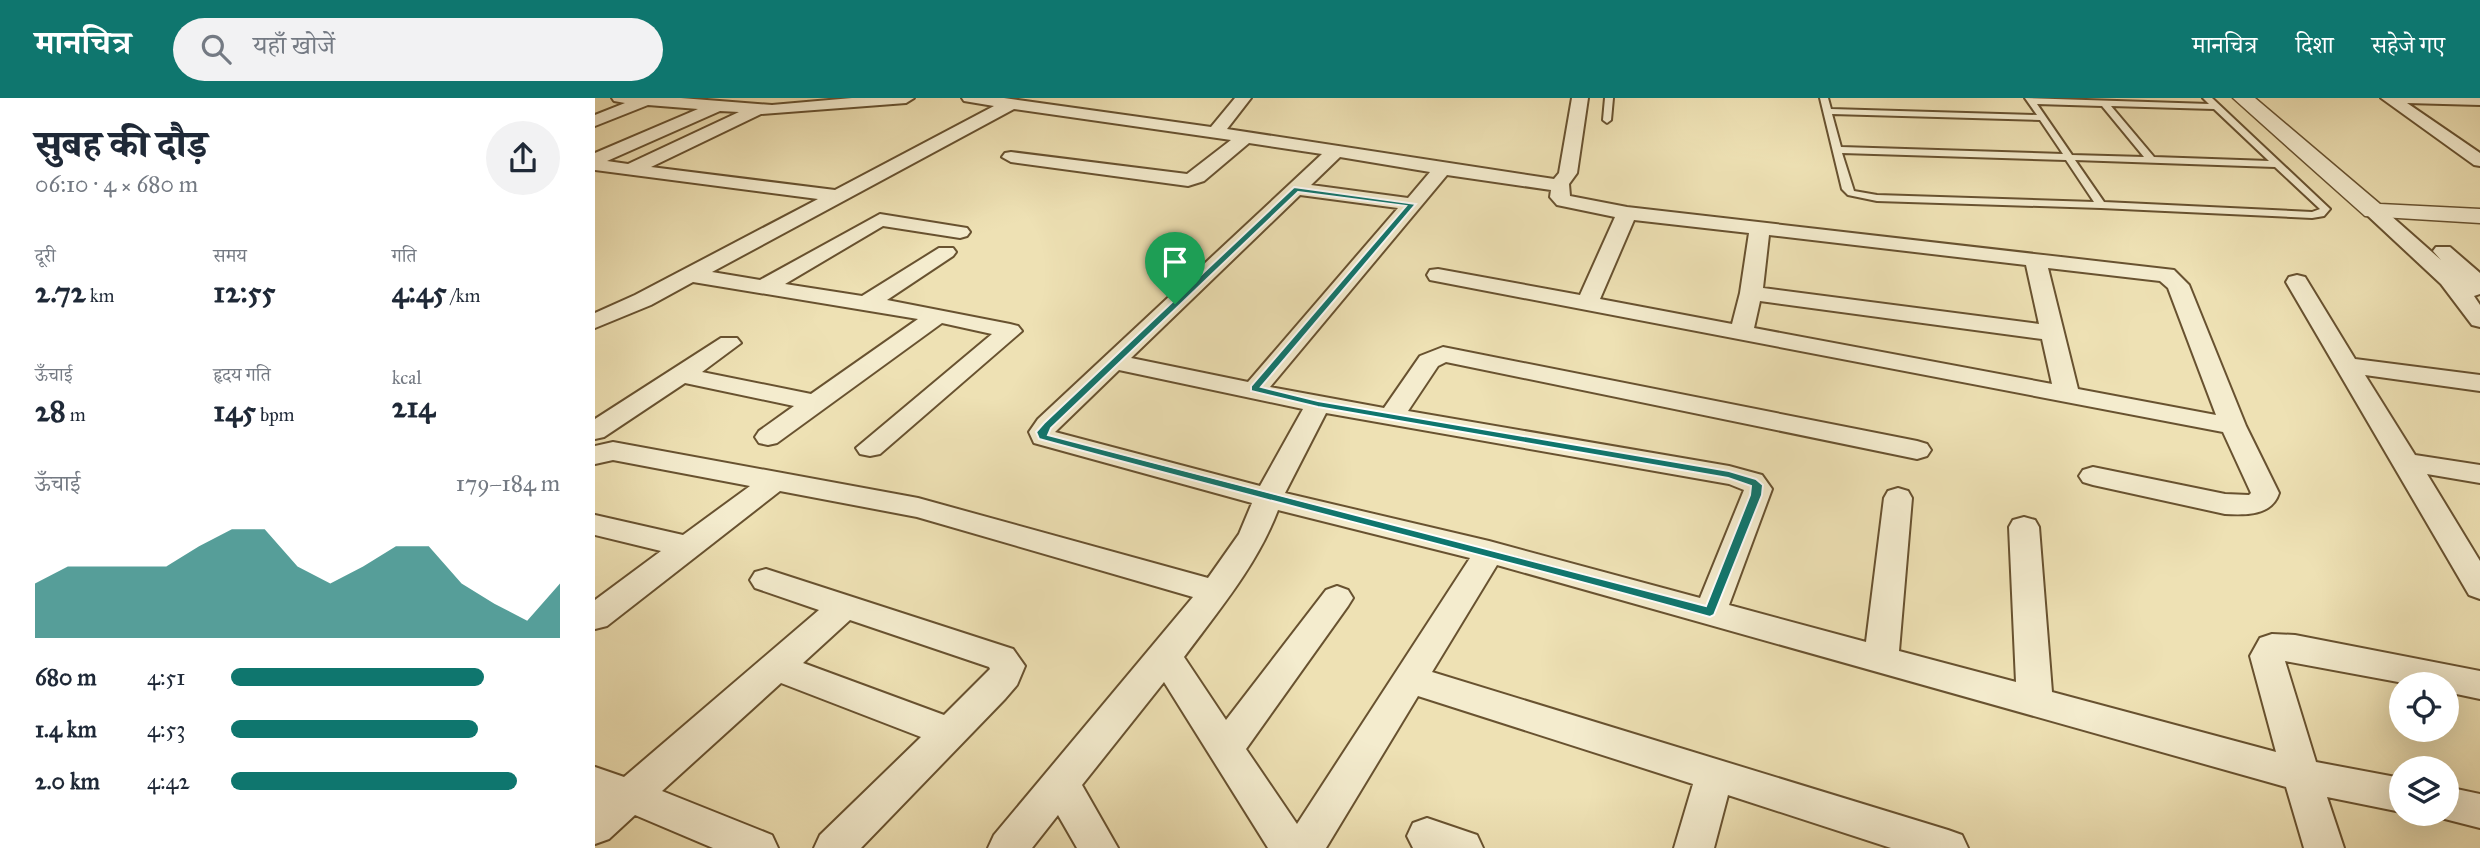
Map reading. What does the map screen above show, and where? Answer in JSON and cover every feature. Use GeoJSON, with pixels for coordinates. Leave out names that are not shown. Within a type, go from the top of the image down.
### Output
{"type":"FeatureCollection","features":[{"type":"Feature","properties":{"kind":"street"},"geometry":{"type":"LineString","coordinates":[[620,98],[757,110],[808,109],[906,98]]}},
{"type":"Feature","properties":{"kind":"street"},"geometry":{"type":"LineString","coordinates":[[808,109],[826,98]]}},
{"type":"Feature","properties":{"kind":"street"},"geometry":{"type":"LineString","coordinates":[[969,98],[1245,137],[1536,184],[1560,184]]}},
{"type":"Feature","properties":{"kind":"street"},"geometry":{"type":"LineString","coordinates":[[1215,133],[1243,98]]}},
{"type":"Feature","properties":{"kind":"street"},"geometry":{"type":"LineString","coordinates":[[1580,98],[1568,173],[1560,184],[1560,197],[1564,201],[1627,213],[2153,272],[2173,279],[2233,426],[2265,493],[2263,499],[2257,503],[2239,505],[2092,476]]}},
{"type":"Feature","properties":{"kind":"street"},"geometry":{"type":"LineString","coordinates":[[2243,98],[2476,281],[2477,288],[2469,292],[2480,320]]}},
{"type":"Feature","properties":{"kind":"street"},"geometry":{"type":"LineString","coordinates":[[2263,98],[2380,206],[2480,216]]}},
{"type":"Feature","properties":{"kind":"street"},"geometry":{"type":"LineString","coordinates":[[2390,98],[2480,100]]}},
{"type":"Feature","properties":{"kind":"street"},"geometry":{"type":"LineString","coordinates":[[2390,98],[2480,161]]}},
{"type":"Feature","properties":{"kind":"street"},"geometry":{"type":"LineString","coordinates":[[595,121],[649,99]]}},
{"type":"Feature","properties":{"kind":"street"},"geometry":{"type":"LineString","coordinates":[[595,321],[689,275],[1011,104]]}},
{"type":"Feature","properties":{"kind":"street"},"geometry":{"type":"LineString","coordinates":[[595,163],[717,106]]}},
{"type":"Feature","properties":{"kind":"street"},"geometry":{"type":"LineString","coordinates":[[631,169],[757,110]]}},
{"type":"Feature","properties":{"kind":"street"},"geometry":{"type":"LineString","coordinates":[[1011,157],[1188,180],[1197,177],[1245,137]]}},
{"type":"Feature","properties":{"kind":"street"},"geometry":{"type":"LineString","coordinates":[[1336,152],[1047,425],[1042,432],[1043,437],[1268,498],[1489,552],[2301,775],[2389,793]]}},
{"type":"Feature","properties":{"kind":"street"},"geometry":{"type":"LineString","coordinates":[[595,163],[838,196]]}},
{"type":"Feature","properties":{"kind":"street"},"geometry":{"type":"LineString","coordinates":[[1255,389],[1443,168]]}},
{"type":"Feature","properties":{"kind":"street"},"geometry":{"type":"LineString","coordinates":[[1313,173],[1419,196]]}},
{"type":"Feature","properties":{"kind":"street"},"geometry":{"type":"LineString","coordinates":[[1296,189],[1419,196]]}},
{"type":"Feature","properties":{"kind":"street"},"geometry":{"type":"LineString","coordinates":[[2380,206],[2480,206]]}},
{"type":"Feature","properties":{"kind":"street"},"geometry":{"type":"LineString","coordinates":[[1587,304],[1627,213]]}},
{"type":"Feature","properties":{"kind":"street"},"geometry":{"type":"LineString","coordinates":[[763,287],[880,220],[960,232]]}},
{"type":"Feature","properties":{"kind":"street"},"geometry":{"type":"LineString","coordinates":[[1741,332],[1751,293],[1760,228]]}},
{"type":"Feature","properties":{"kind":"street"},"geometry":{"type":"LineString","coordinates":[[865,304],[946,252]]}},
{"type":"Feature","properties":{"kind":"street"},"geometry":{"type":"LineString","coordinates":[[2035,259],[2067,395]]}},
{"type":"Feature","properties":{"kind":"street"},"geometry":{"type":"LineString","coordinates":[[689,275],[938,315],[1006,329],[1009,334],[870,448]]}},
{"type":"Feature","properties":{"kind":"street"},"geometry":{"type":"LineString","coordinates":[[1438,275],[2233,426]]}},
{"type":"Feature","properties":{"kind":"street"},"geometry":{"type":"LineString","coordinates":[[2297,282],[2479,583]]}},
{"type":"Feature","properties":{"kind":"street"},"geometry":{"type":"LineString","coordinates":[[1751,293],[2052,333]]}},
{"type":"Feature","properties":{"kind":"street"},"geometry":{"type":"LineString","coordinates":[[768,438],[938,315]]}},
{"type":"Feature","properties":{"kind":"street"},"geometry":{"type":"LineString","coordinates":[[595,431],[729,343]]}},
{"type":"Feature","properties":{"kind":"street"},"geometry":{"type":"LineString","coordinates":[[1391,417],[1429,361],[1443,354],[1917,450]]}},
{"type":"Feature","properties":{"kind":"street"},"geometry":{"type":"LineString","coordinates":[[1114,362],[1318,404],[1752,481],[1757,485],[1756,495],[1710,612]]}},
{"type":"Feature","properties":{"kind":"street"},"geometry":{"type":"LineString","coordinates":[[2346,365],[2480,383]]}},
{"type":"Feature","properties":{"kind":"street"},"geometry":{"type":"LineString","coordinates":[[681,375],[815,403]]}},
{"type":"Feature","properties":{"kind":"street"},"geometry":{"type":"LineString","coordinates":[[1007,848],[1215,592],[1254,534],[1268,498],[1318,404]]}},
{"type":"Feature","properties":{"kind":"street"},"geometry":{"type":"LineString","coordinates":[[595,455],[613,451],[918,508],[1215,592]]}},
{"type":"Feature","properties":{"kind":"street"},"geometry":{"type":"LineString","coordinates":[[2404,462],[2480,474]]}},
{"type":"Feature","properties":{"kind":"street"},"geometry":{"type":"LineString","coordinates":[[595,617],[774,482]]}},
{"type":"Feature","properties":{"kind":"street"},"geometry":{"type":"LineString","coordinates":[[1881,658],[1898,498]]}},
{"type":"Feature","properties":{"kind":"street"},"geometry":{"type":"LineString","coordinates":[[595,525],[687,547]]}},
{"type":"Feature","properties":{"kind":"street"},"geometry":{"type":"LineString","coordinates":[[2024,527],[2035,702]]}},
{"type":"Feature","properties":{"kind":"street"},"geometry":{"type":"LineString","coordinates":[[1304,848],[1412,680],[1489,552]]}},
{"type":"Feature","properties":{"kind":"street"},"geometry":{"type":"LineString","coordinates":[[767,580],[1001,658],[1008,666],[1005,675],[834,848]]}},
{"type":"Feature","properties":{"kind":"street"},"geometry":{"type":"LineString","coordinates":[[1226,748],[1336,598]]}},
{"type":"Feature","properties":{"kind":"street"},"geometry":{"type":"LineString","coordinates":[[595,826],[613,790],[776,667],[846,605]]}},
{"type":"Feature","properties":{"kind":"street"},"geometry":{"type":"LineString","coordinates":[[2324,848],[2269,669],[2267,656],[2272,648],[2295,648],[2480,685]]}},
{"type":"Feature","properties":{"kind":"street"},"geometry":{"type":"LineString","coordinates":[[1165,656],[1290,848]]}},
{"type":"Feature","properties":{"kind":"street"},"geometry":{"type":"LineString","coordinates":[[776,667],[949,732]]}},
{"type":"Feature","properties":{"kind":"street"},"geometry":{"type":"LineString","coordinates":[[1412,680],[1948,848]]}},
{"type":"Feature","properties":{"kind":"street"},"geometry":{"type":"LineString","coordinates":[[1694,848],[1714,775]]}},
{"type":"Feature","properties":{"kind":"street"},"geometry":{"type":"LineString","coordinates":[[1060,783],[1098,848]]}},
{"type":"Feature","properties":{"kind":"street"},"geometry":{"type":"LineString","coordinates":[[613,790],[758,848]]}},
{"type":"Feature","properties":{"kind":"street"},"geometry":{"type":"LineString","coordinates":[[2459,807],[2480,811]]}},
{"type":"Feature","properties":{"kind":"lane"},"geometry":{"type":"LineString","coordinates":[[1607,120],[1609,98]]}},
{"type":"Feature","properties":{"kind":"lane"},"geometry":{"type":"LineString","coordinates":[[1824,98],[1847,189],[1851,194],[1862,197],[2321,214],[2325,209],[2322,205],[2207,98]]}},
{"type":"Feature","properties":{"kind":"lane"},"geometry":{"type":"LineString","coordinates":[[2030,100],[2217,107]]}},
{"type":"Feature","properties":{"kind":"lane"},"geometry":{"type":"LineString","coordinates":[[2030,100],[2101,205]]}},
{"type":"Feature","properties":{"kind":"lane"},"geometry":{"type":"LineString","coordinates":[[2104,103],[2151,160]]}},
{"type":"Feature","properties":{"kind":"lane"},"geometry":{"type":"LineString","coordinates":[[1827,111],[2042,118]]}},
{"type":"Feature","properties":{"kind":"lane"},"geometry":{"type":"LineString","coordinates":[[1837,150],[2278,164]]}},
{"type":"Feature","properties":{"kind":"route"},"geometry":{"type":"LineString","coordinates":[[1296,189],[1412,204],[1255,389],[1318,404],[1752,481],[1758,489],[1710,612],[1043,437],[1042,432],[1047,425],[1175,304],[1296,189]]}}]}
